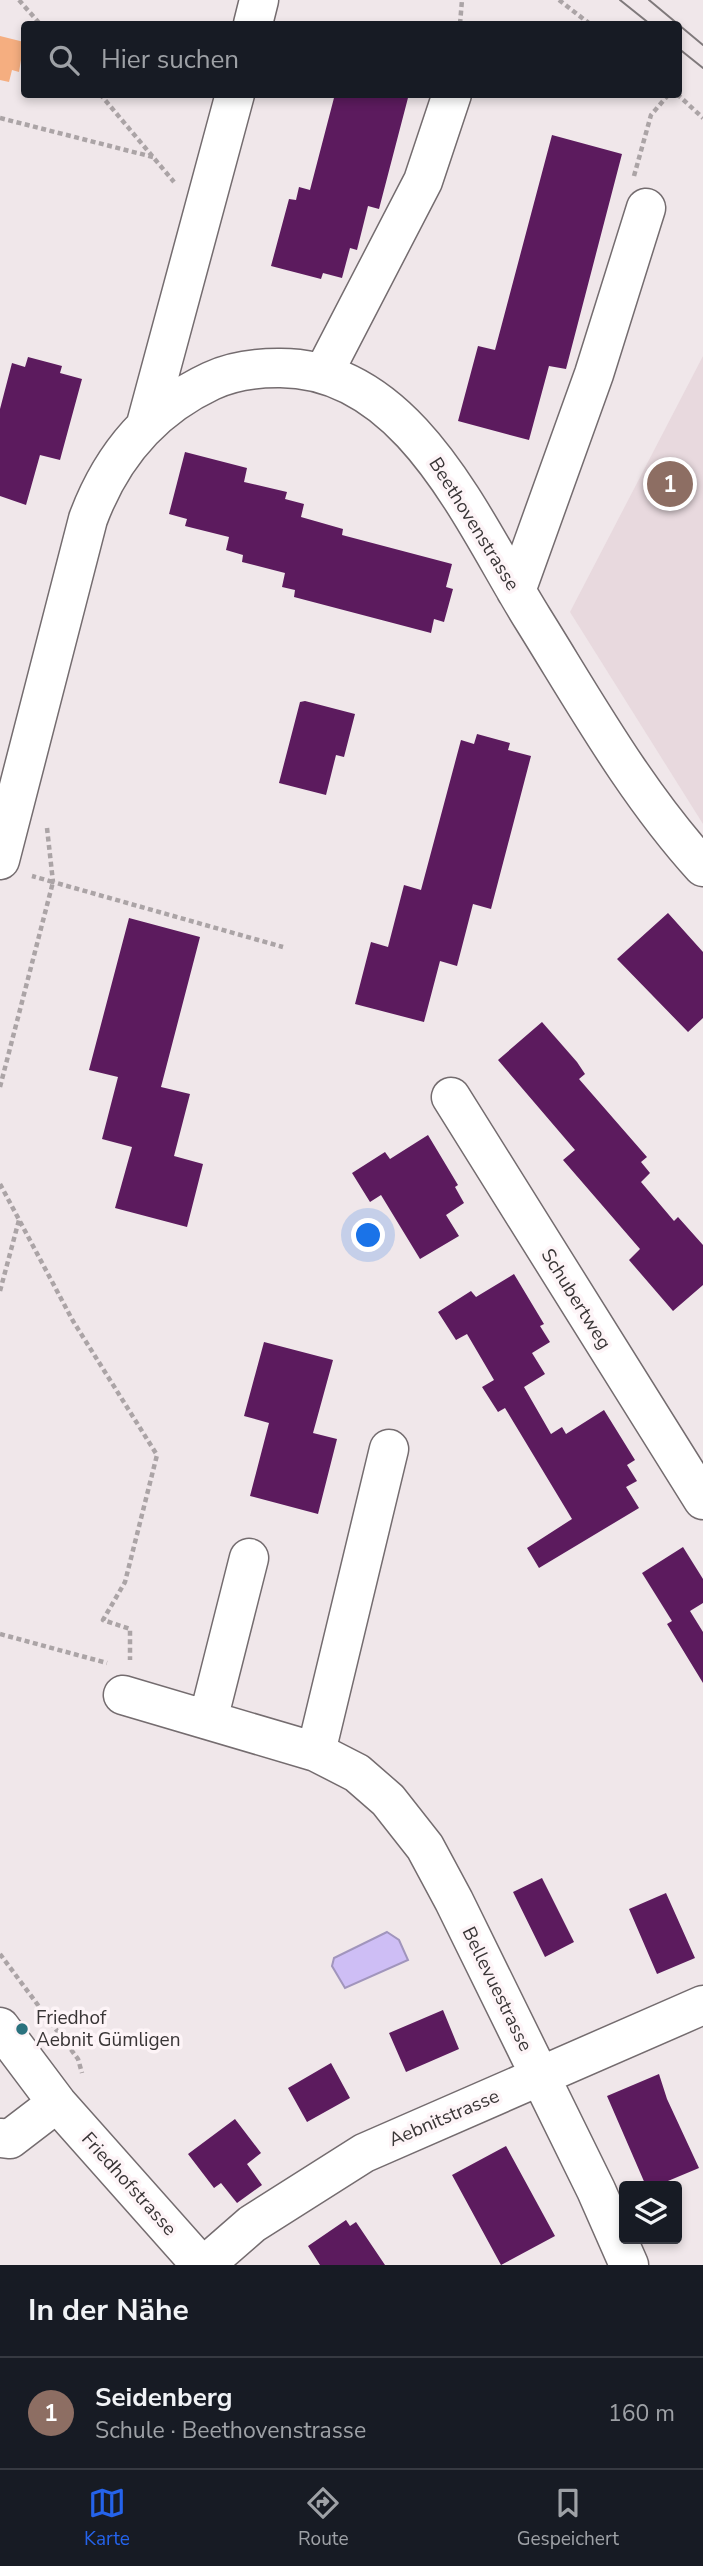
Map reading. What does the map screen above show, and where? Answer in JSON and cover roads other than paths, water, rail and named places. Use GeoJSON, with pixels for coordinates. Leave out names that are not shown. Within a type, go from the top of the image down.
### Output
{"type":"FeatureCollection","features":[{"type":"Feature","properties":{"kind":"street"},"geometry":{"type":"LineString","coordinates":[[254,21],[259,0]]}},
{"type":"Feature","properties":{"kind":"street"},"geometry":{"type":"LineString","coordinates":[[146,424],[234,98]]}},
{"type":"Feature","properties":{"kind":"street"},"geometry":{"type":"LineString","coordinates":[[323,374],[423,181],[451,98]]}},
{"type":"Feature","properties":{"kind":"street"},"geometry":{"type":"LineString","coordinates":[[516,591],[594,374],[639,194]]}},
{"type":"Feature","properties":{"kind":"street","name":"Beethovenstrasse"},"geometry":{"type":"LineString","coordinates":[[13,867],[88,519],[99,492],[115,464],[146,424],[193,390],[224,375],[260,368],[291,368],[323,374],[363,393],[418,439],[472,515],[632,777],[677,839],[703,867]]}},
{"type":"Feature","properties":{"kind":"street","name":"Schubertweg"},"geometry":{"type":"LineString","coordinates":[[451,1097],[703,1500]]}},
{"type":"Feature","properties":{"kind":"street"},"geometry":{"type":"LineString","coordinates":[[316,1752],[389,1449]]}},
{"type":"Feature","properties":{"kind":"street"},"geometry":{"type":"LineString","coordinates":[[208,1720],[249,1558]]}},
{"type":"Feature","properties":{"kind":"street","name":"Bellevuestrasse"},"geometry":{"type":"LineString","coordinates":[[127,1682],[208,1720],[316,1752],[358,1773],[388,1800],[425,1847],[540,2075],[629,2265]]}},
{"type":"Feature","properties":{"kind":"street","name":"Aebnitstrasse"},"geometry":{"type":"LineString","coordinates":[[203,2265],[252,2224],[364,2152],[703,2005]]}},
{"type":"Feature","properties":{"kind":"street","name":"Friedhofstrasse"},"geometry":{"type":"LineString","coordinates":[[0,2027],[71,2094],[203,2265]]}},
{"type":"Feature","properties":{"kind":"street"},"geometry":{"type":"LineString","coordinates":[[0,2138],[10,2139],[71,2094]]}},
{"type":"Feature","properties":{"kind":"tram line"},"geometry":{"type":"LineString","coordinates":[[620,0],[646,21]]}},
{"type":"Feature","properties":{"kind":"tram line"},"geometry":{"type":"LineString","coordinates":[[649,0],[674,21]]}},
{"type":"Feature","properties":{"kind":"tram line"},"geometry":{"type":"LineString","coordinates":[[682,28],[703,45]]}},
{"type":"Feature","properties":{"kind":"tram line"},"geometry":{"type":"LineString","coordinates":[[682,51],[703,68]]}},
{"type":"Feature","properties":{"kind":"place","name":"Seidenberg"},"geometry":{"type":"Point","coordinates":[670,484]}},
{"type":"Feature","properties":{"kind":"place","name":"Friedhof Aebnit Gümligen"},"geometry":{"type":"Point","coordinates":[22,2029]}}]}
